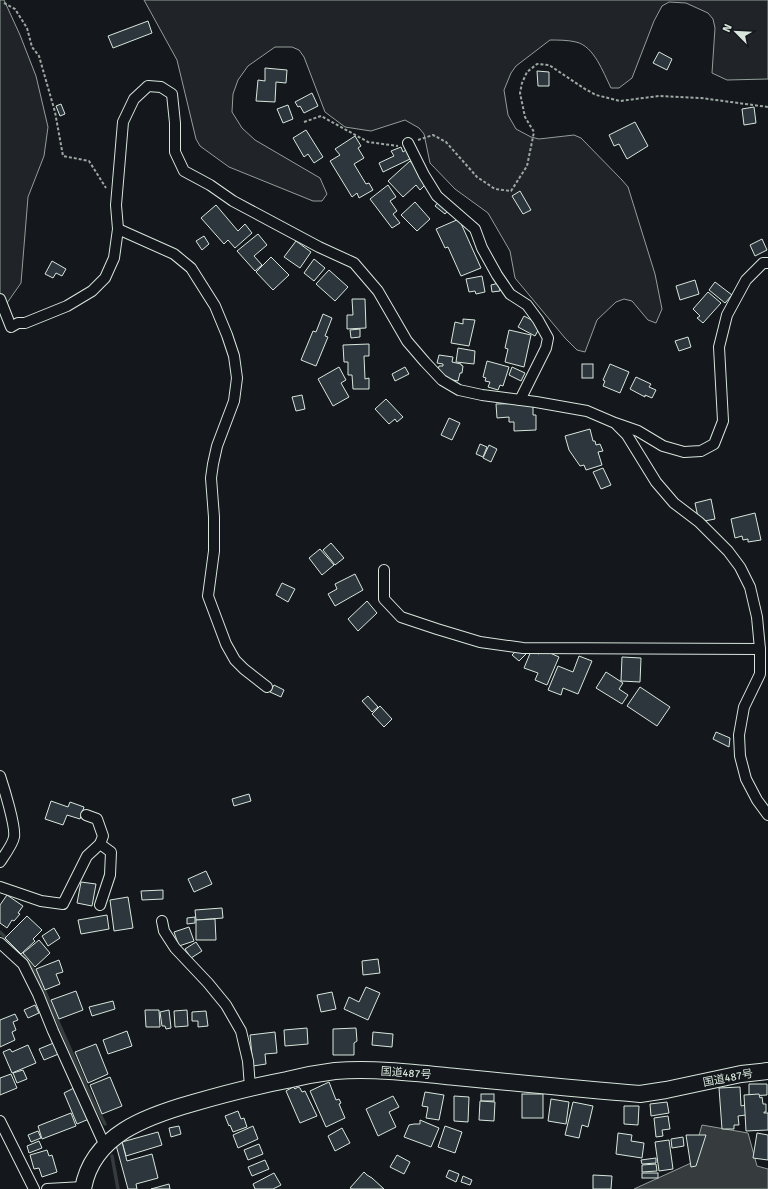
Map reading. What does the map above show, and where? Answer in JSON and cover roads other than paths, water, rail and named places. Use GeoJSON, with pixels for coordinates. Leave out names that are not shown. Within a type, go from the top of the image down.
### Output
{"type":"FeatureCollection","features":[{"type":"Feature","properties":{"kind":"highway","name":"国道487号"},"geometry":{"type":"LineString","coordinates":[[83,1188],[85,1179],[92,1164],[105,1146],[117,1135],[139,1122],[172,1109],[250,1087],[304,1076],[335,1071],[389,1071],[640,1094],[741,1074],[768,1071]]}},
{"type":"Feature","properties":{"kind":"street"},"geometry":{"type":"LineString","coordinates":[[0,299],[11,326],[18,323],[25,323],[67,306],[92,291],[105,278],[114,258],[118,229],[116,205],[123,122],[134,99],[148,86],[161,87],[172,94],[175,123],[175,152],[184,171],[210,185],[239,204],[354,263],[378,291],[407,341],[442,380],[459,390],[482,396],[520,400],[587,411],[638,431],[662,446],[684,452],[701,451],[714,444],[723,422],[719,347],[728,315],[746,280],[763,263],[768,262]]}},
{"type":"Feature","properties":{"kind":"street"},"geometry":{"type":"LineString","coordinates":[[408,143],[424,175],[437,196],[475,229],[482,248],[497,275],[510,294],[527,305],[538,320],[548,338],[546,348],[520,400]]}},
{"type":"Feature","properties":{"kind":"street"},"geometry":{"type":"LineString","coordinates":[[118,229],[174,254],[191,268],[215,306],[234,356],[237,378],[234,401],[217,446],[212,464],[211,478],[214,517],[214,551],[208,596],[226,644],[236,660],[244,669],[267,687]]}},
{"type":"Feature","properties":{"kind":"street"},"geometry":{"type":"LineString","coordinates":[[615,423],[627,435],[656,482],[674,503],[699,522],[728,551],[740,567],[750,587],[757,617],[764,674],[744,707],[739,735],[740,756],[746,779],[768,815]]}},
{"type":"Feature","properties":{"kind":"street"},"geometry":{"type":"LineString","coordinates":[[384,570],[384,599],[401,617],[480,642],[523,648],[760,649]]}},
{"type":"Feature","properties":{"kind":"street"},"geometry":{"type":"LineString","coordinates":[[0,776],[13,825],[14,838],[5,856],[0,862]]}},
{"type":"Feature","properties":{"kind":"street"},"geometry":{"type":"LineString","coordinates":[[0,887],[41,901],[63,904],[87,856],[100,844],[102,836],[97,819],[86,815]]}},
{"type":"Feature","properties":{"kind":"street"},"geometry":{"type":"LineString","coordinates":[[100,844],[111,852],[110,875],[100,905]]}},
{"type":"Feature","properties":{"kind":"street"},"geometry":{"type":"LineString","coordinates":[[162,921],[164,931],[175,948],[208,983],[226,1005],[241,1031],[248,1061],[250,1087]]}},
{"type":"Feature","properties":{"kind":"street"},"geometry":{"type":"LineString","coordinates":[[0,943],[23,964],[38,994],[105,1146]]}},
{"type":"Feature","properties":{"kind":"street"},"geometry":{"type":"LineString","coordinates":[[0,1121],[34,1189]]}},
{"type":"Feature","properties":{"kind":"street"},"geometry":{"type":"LineString","coordinates":[[47,1189],[83,1188]]}},
{"type":"Feature","properties":{"kind":"waterway"},"geometry":{"type":"LineString","coordinates":[[0,932],[9,941]]}},
{"type":"Feature","properties":{"kind":"waterway"},"geometry":{"type":"LineString","coordinates":[[19,951],[37,974],[92,1099],[105,1124]]}},
{"type":"Feature","properties":{"kind":"waterway"},"geometry":{"type":"LineString","coordinates":[[112,1156],[118,1189]]}}]}
